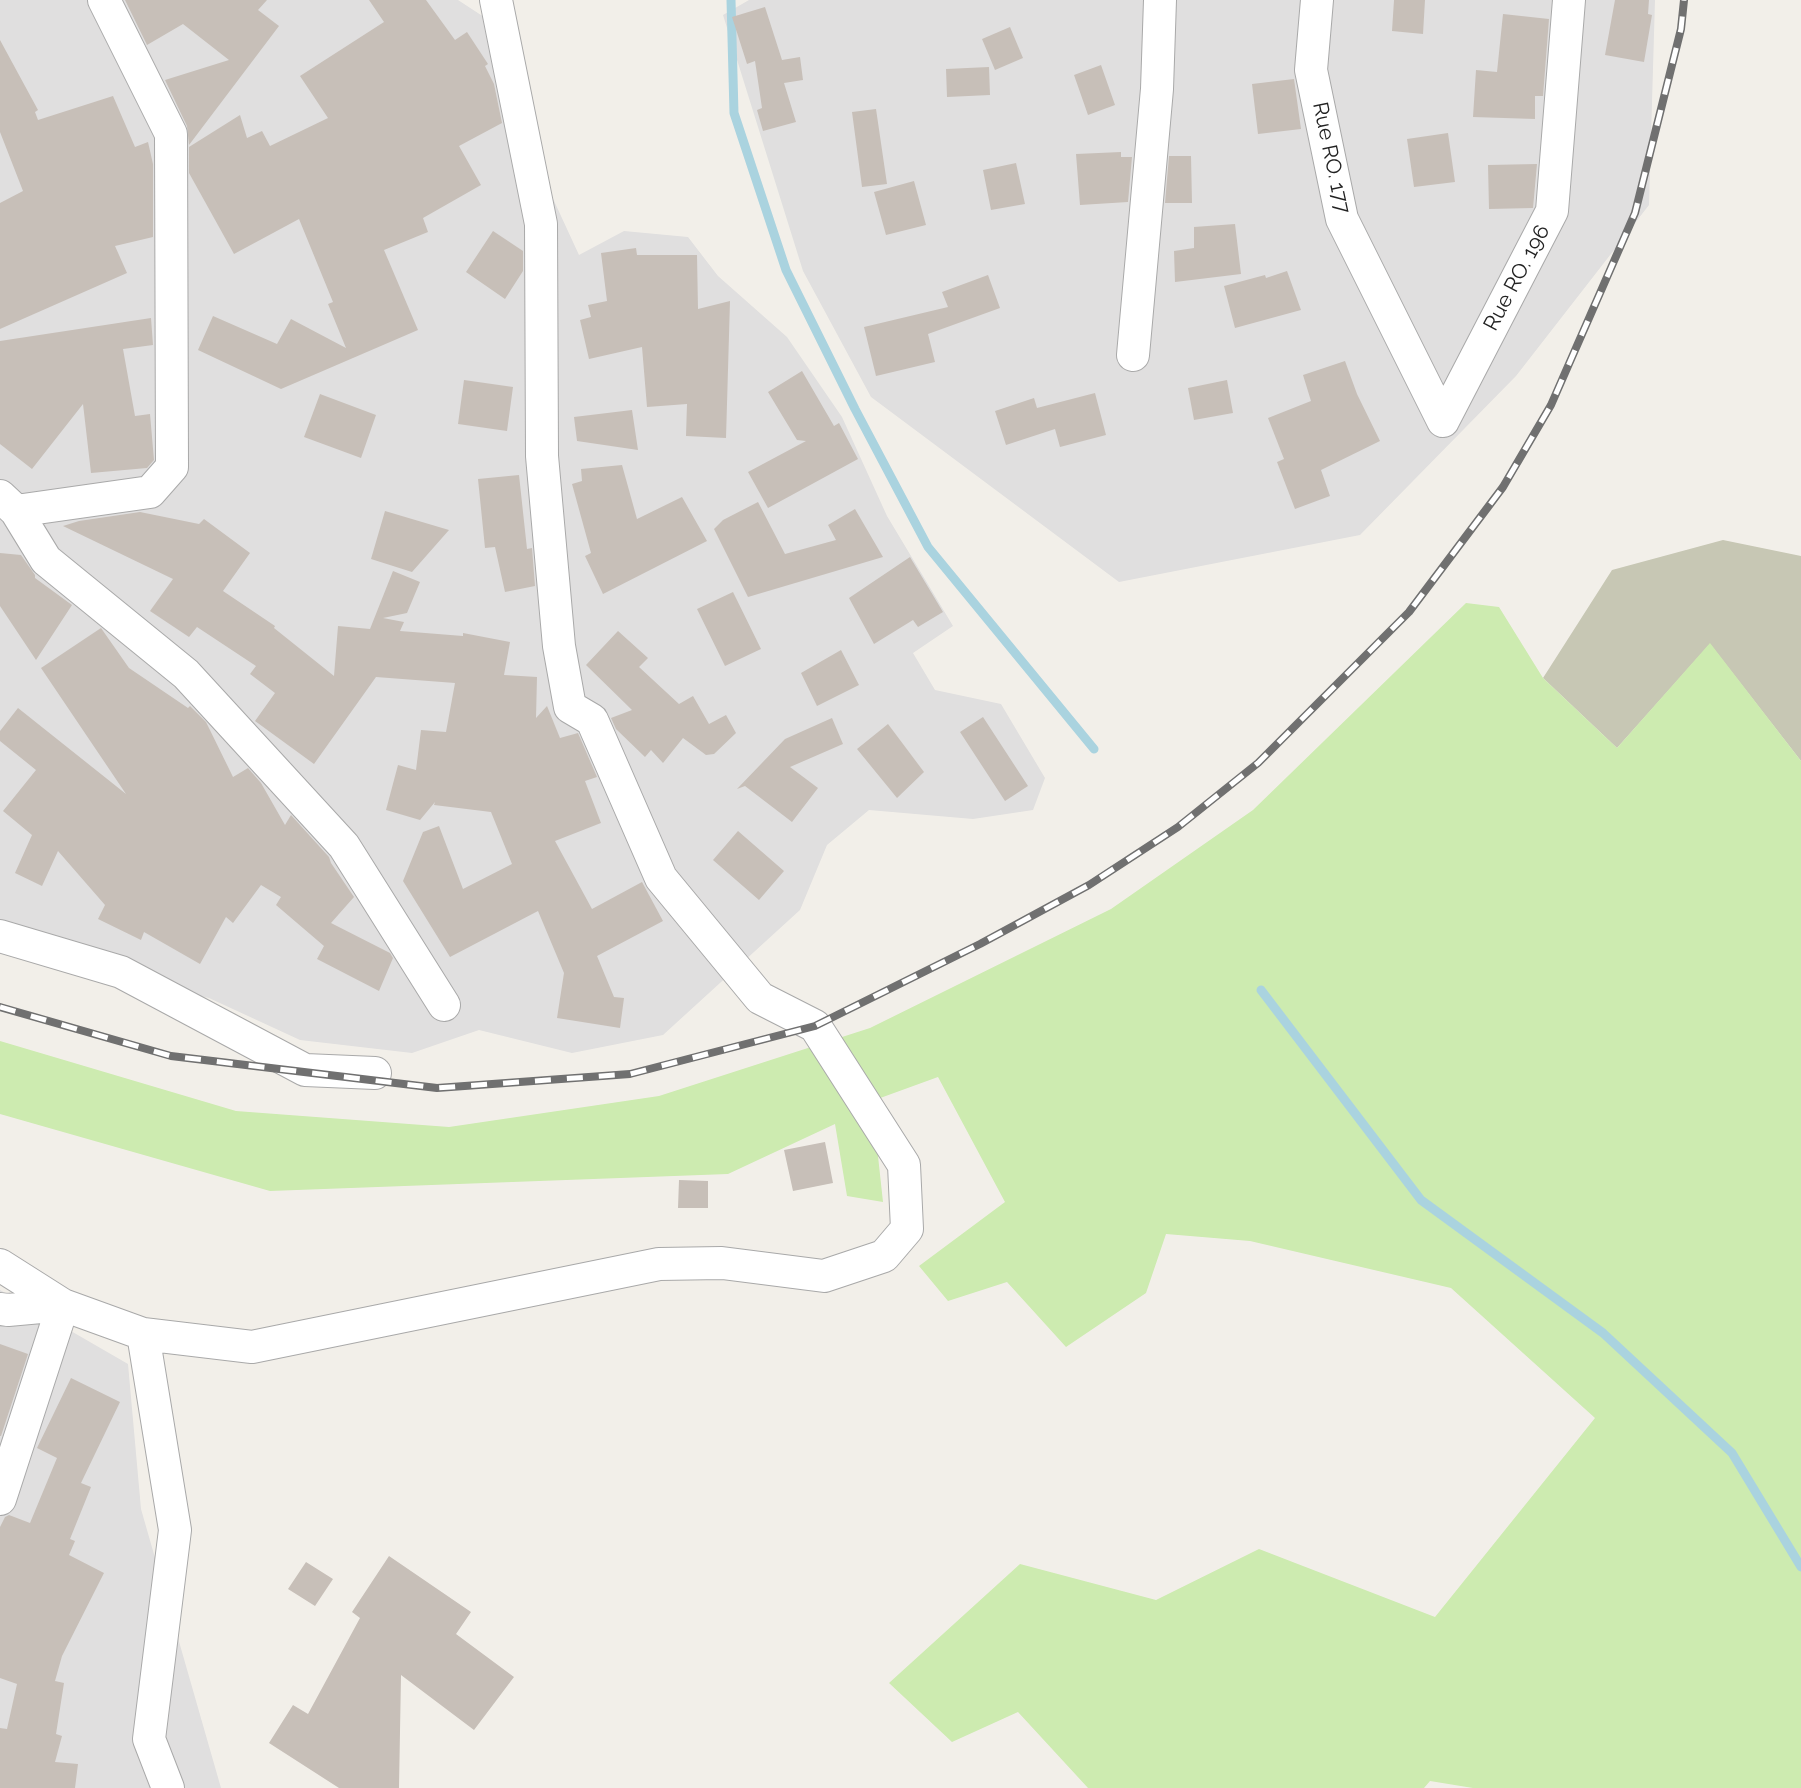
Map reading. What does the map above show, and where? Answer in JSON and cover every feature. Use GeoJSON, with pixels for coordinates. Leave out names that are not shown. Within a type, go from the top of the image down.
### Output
{"type":"FeatureCollection","features":[{"type":"Feature","properties":{"kind":"street"},"geometry":{"type":"LineString","coordinates":[[104,0],[171,134],[172,467],[150,492],[8,503],[46,560],[186,674],[344,846],[444,1005]]}},
{"type":"Feature","properties":{"kind":"street"},"geometry":{"type":"LineString","coordinates":[[0,1265],[63,1305],[143,1334],[253,1347],[659,1264],[722,1263],[824,1276],[884,1256],[907,1230],[904,1165],[815,1026],[760,998],[662,878],[592,720],[570,707],[559,646],[542,456],[541,224],[496,0]]}},
{"type":"Feature","properties":{"kind":"street"},"geometry":{"type":"LineString","coordinates":[[1133,355],[1157,89],[1160,0]]}},
{"type":"Feature","properties":{"kind":"street","name":"Rue RO. 177"},"geometry":{"type":"LineString","coordinates":[[1317,0],[1311,69],[1342,219],[1443,421]]}},
{"type":"Feature","properties":{"kind":"street","name":"Rue RO. 196"},"geometry":{"type":"LineString","coordinates":[[1443,421],[1552,211],[1569,0]]}},
{"type":"Feature","properties":{"kind":"street"},"geometry":{"type":"LineString","coordinates":[[0,936],[121,972],[305,1070],[375,1073]]}},
{"type":"Feature","properties":{"kind":"street"},"geometry":{"type":"LineString","coordinates":[[0,1309],[63,1305]]}},
{"type":"Feature","properties":{"kind":"street"},"geometry":{"type":"LineString","coordinates":[[0,1499],[63,1305]]}},
{"type":"Feature","properties":{"kind":"street"},"geometry":{"type":"LineString","coordinates":[[143,1334],[175,1530],[149,1739],[168,1788]]}},
{"type":"Feature","properties":{"kind":"shaded area"},"geometry":{"type":"Polygon","coordinates":[[[0,0],[458,0],[484,17],[537,164],[579,255],[624,231],[688,237],[718,276],[787,337],[842,417],[887,516],[953,626],[913,653],[935,690],[1001,704],[1045,778],[1033,810],[973,819],[869,810],[827,845],[800,910],[663,1035],[572,1053],[479,1030],[412,1053],[300,1040],[209,998],[0,946],[0,0]]]}},
{"type":"Feature","properties":{"kind":"shaded area"},"geometry":{"type":"Polygon","coordinates":[[[749,0],[1655,0],[1649,205],[1516,376],[1360,535],[1119,582],[871,397],[803,271],[723,15],[749,0]]]}},
{"type":"Feature","properties":{"kind":"shaded area"},"geometry":{"type":"Polygon","coordinates":[[[1723,540],[1801,556],[1801,761],[1710,644],[1617,748],[1543,678],[1612,570],[1723,540]]]}},
{"type":"Feature","properties":{"kind":"shaded area"},"geometry":{"type":"Polygon","coordinates":[[[0,1290],[128,1364],[141,1509],[221,1788],[0,1788],[0,1290]]]}},
{"type":"Feature","properties":{"kind":"green space"},"geometry":{"type":"Polygon","coordinates":[[[1466,603],[1499,607],[1543,678],[1617,748],[1710,643],[1801,761],[1801,1788],[1473,1788],[1430,1781],[1424,1788],[1088,1788],[1018,1712],[952,1742],[889,1683],[1020,1564],[1156,1600],[1259,1549],[1435,1617],[1595,1418],[1451,1288],[1250,1241],[1166,1234],[1146,1293],[1066,1347],[1007,1282],[948,1301],[919,1266],[1005,1202],[938,1077],[872,1101],[883,1202],[847,1196],[835,1124],[728,1174],[270,1191],[0,1114],[0,1041],[236,1111],[449,1127],[659,1096],[870,1028],[1111,909],[1253,810],[1466,603]]]}},
{"type":"Feature","properties":{"kind":"building"},"geometry":{"type":"Polygon","coordinates":[[[125,0],[267,0],[258,10],[279,26],[189,145],[187,126],[165,80],[229,60],[183,24],[147,45],[125,0]]]}},
{"type":"Feature","properties":{"kind":"building"},"geometry":{"type":"Polygon","coordinates":[[[369,0],[426,0],[455,40],[467,32],[488,64],[485,66],[494,84],[502,123],[459,146],[481,185],[423,218],[428,232],[384,250],[418,330],[281,389],[198,350],[213,316],[277,344],[291,319],[346,348],[328,304],[333,302],[299,219],[234,254],[189,173],[189,147],[240,115],[247,138],[262,131],[270,146],[328,118],[300,76],[384,22],[369,0]]]}},
{"type":"Feature","properties":{"kind":"building"},"geometry":{"type":"Polygon","coordinates":[[[1394,0],[1425,0],[1423,34],[1392,31],[1394,0]]]}},
{"type":"Feature","properties":{"kind":"building"},"geometry":{"type":"Polygon","coordinates":[[[1615,0],[1649,0],[1648,14],[1652,15],[1644,62],[1605,55],[1615,0]]]}},
{"type":"Feature","properties":{"kind":"building"},"geometry":{"type":"Polygon","coordinates":[[[765,7],[782,60],[800,57],[803,80],[784,83],[796,122],[763,131],[757,110],[762,108],[755,61],[747,64],[732,17],[765,7]]]}},
{"type":"Feature","properties":{"kind":"building"},"geometry":{"type":"Polygon","coordinates":[[[1503,14],[1549,19],[1543,96],[1535,96],[1535,119],[1473,117],[1476,70],[1497,72],[1503,14]]]}},
{"type":"Feature","properties":{"kind":"building"},"geometry":{"type":"Polygon","coordinates":[[[1010,27],[1023,58],[995,70],[982,39],[1010,27]]]}},
{"type":"Feature","properties":{"kind":"building"},"geometry":{"type":"Polygon","coordinates":[[[0,40],[38,110],[35,112],[38,120],[113,96],[135,147],[148,142],[153,164],[153,237],[115,246],[127,273],[0,329],[0,203],[23,191],[0,132],[0,40]]]}},
{"type":"Feature","properties":{"kind":"building"},"geometry":{"type":"Polygon","coordinates":[[[1101,65],[1115,105],[1088,115],[1074,75],[1101,65]]]}},
{"type":"Feature","properties":{"kind":"building"},"geometry":{"type":"Polygon","coordinates":[[[989,67],[990,95],[947,97],[946,69],[989,67]]]}},
{"type":"Feature","properties":{"kind":"building"},"geometry":{"type":"Polygon","coordinates":[[[1294,79],[1301,129],[1258,134],[1252,84],[1294,79]]]}},
{"type":"Feature","properties":{"kind":"building"},"geometry":{"type":"Polygon","coordinates":[[[876,109],[887,184],[862,187],[852,112],[876,109]]]}},
{"type":"Feature","properties":{"kind":"building"},"geometry":{"type":"Polygon","coordinates":[[[1448,133],[1455,182],[1414,187],[1407,139],[1448,133]]]}},
{"type":"Feature","properties":{"kind":"building"},"geometry":{"type":"Polygon","coordinates":[[[1121,152],[1121,157],[1132,157],[1128,202],[1080,205],[1076,154],[1121,152]]]}},
{"type":"Feature","properties":{"kind":"building"},"geometry":{"type":"Polygon","coordinates":[[[1169,156],[1191,156],[1192,203],[1165,203],[1169,156]]]}},
{"type":"Feature","properties":{"kind":"building"},"geometry":{"type":"Polygon","coordinates":[[[1016,163],[1025,204],[991,210],[983,170],[1016,163]]]}},
{"type":"Feature","properties":{"kind":"building"},"geometry":{"type":"Polygon","coordinates":[[[1537,164],[1533,208],[1489,209],[1488,165],[1537,164]]]}},
{"type":"Feature","properties":{"kind":"building"},"geometry":{"type":"Polygon","coordinates":[[[914,181],[926,225],[886,235],[874,192],[914,181]]]}},
{"type":"Feature","properties":{"kind":"building"},"geometry":{"type":"Polygon","coordinates":[[[1235,224],[1241,274],[1175,282],[1174,251],[1194,248],[1194,227],[1235,224]]]}},
{"type":"Feature","properties":{"kind":"building"},"geometry":{"type":"Polygon","coordinates":[[[493,231],[523,251],[523,271],[505,299],[466,272],[493,231]]]}},
{"type":"Feature","properties":{"kind":"building"},"geometry":{"type":"Polygon","coordinates":[[[636,248],[637,255],[697,255],[698,309],[730,301],[726,438],[686,436],[687,404],[647,407],[642,347],[589,359],[580,320],[591,317],[588,305],[607,301],[601,253],[636,248]]]}},
{"type":"Feature","properties":{"kind":"building"},"geometry":{"type":"Polygon","coordinates":[[[1287,271],[1301,310],[1235,328],[1224,286],[1287,271]]]}},
{"type":"Feature","properties":{"kind":"building"},"geometry":{"type":"Polygon","coordinates":[[[988,275],[1000,308],[928,334],[935,362],[876,376],[864,327],[948,307],[942,292],[988,275]]]}},
{"type":"Feature","properties":{"kind":"building"},"geometry":{"type":"Polygon","coordinates":[[[151,318],[153,345],[123,349],[135,416],[150,414],[154,460],[147,468],[91,473],[83,404],[32,469],[0,444],[0,341],[151,318]]]}},
{"type":"Feature","properties":{"kind":"building"},"geometry":{"type":"Polygon","coordinates":[[[1345,361],[1357,394],[1380,441],[1321,470],[1330,496],[1295,509],[1277,462],[1284,459],[1268,418],[1311,401],[1303,375],[1345,361]]]}},
{"type":"Feature","properties":{"kind":"building"},"geometry":{"type":"Polygon","coordinates":[[[802,371],[834,426],[839,423],[858,459],[768,508],[748,472],[806,441],[797,440],[768,392],[802,371]]]}},
{"type":"Feature","properties":{"kind":"building"},"geometry":{"type":"Polygon","coordinates":[[[464,380],[513,387],[507,431],[458,424],[464,380]]]}},
{"type":"Feature","properties":{"kind":"building"},"geometry":{"type":"Polygon","coordinates":[[[1227,380],[1233,413],[1194,420],[1188,388],[1227,380]]]}},
{"type":"Feature","properties":{"kind":"building"},"geometry":{"type":"Polygon","coordinates":[[[1095,393],[1106,435],[1060,447],[1055,429],[1006,445],[995,411],[1034,398],[1037,408],[1095,393]]]}},
{"type":"Feature","properties":{"kind":"building"},"geometry":{"type":"Polygon","coordinates":[[[320,394],[376,415],[361,458],[304,437],[320,394]]]}},
{"type":"Feature","properties":{"kind":"building"},"geometry":{"type":"Polygon","coordinates":[[[632,410],[638,450],[577,441],[574,417],[632,410]]]}},
{"type":"Feature","properties":{"kind":"building"},"geometry":{"type":"Polygon","coordinates":[[[622,465],[637,519],[682,497],[707,541],[603,594],[585,556],[591,553],[572,484],[582,481],[581,469],[622,465]]]}},
{"type":"Feature","properties":{"kind":"building"},"geometry":{"type":"Polygon","coordinates":[[[519,475],[527,549],[532,548],[535,586],[505,592],[495,547],[485,548],[478,479],[519,475]]]}},
{"type":"Feature","properties":{"kind":"building"},"geometry":{"type":"Polygon","coordinates":[[[758,502],[785,554],[836,540],[828,525],[855,509],[883,557],[748,597],[714,529],[723,520],[758,502]]]}},
{"type":"Feature","properties":{"kind":"building"},"geometry":{"type":"Polygon","coordinates":[[[385,511],[449,530],[412,572],[371,559],[385,511]]]}},
{"type":"Feature","properties":{"kind":"building"},"geometry":{"type":"Polygon","coordinates":[[[140,512],[199,524],[204,519],[250,553],[223,591],[275,626],[274,628],[334,676],[338,626],[370,629],[393,571],[420,582],[407,613],[383,618],[404,622],[400,631],[463,636],[463,633],[510,642],[504,675],[537,677],[536,718],[547,706],[560,738],[578,733],[597,777],[585,781],[601,823],[555,841],[592,909],[642,882],[663,921],[597,956],[614,997],[624,998],[620,1028],[557,1018],[564,973],[538,911],[450,957],[403,881],[423,832],[439,826],[463,889],[512,864],[491,812],[434,805],[435,802],[420,820],[386,810],[398,765],[416,770],[421,730],[446,732],[455,683],[376,677],[314,764],[255,721],[275,693],[250,674],[256,666],[197,627],[189,637],[150,611],[173,579],[63,526],[140,512]]]}},
{"type":"Feature","properties":{"kind":"building"},"geometry":{"type":"Polygon","coordinates":[[[0,553],[21,555],[35,578],[72,605],[36,660],[0,606],[0,553]]]}},
{"type":"Feature","properties":{"kind":"building"},"geometry":{"type":"Polygon","coordinates":[[[910,557],[943,612],[918,627],[913,620],[874,644],[849,598],[910,557]]]}},
{"type":"Feature","properties":{"kind":"building"},"geometry":{"type":"Polygon","coordinates":[[[733,592],[761,649],[725,666],[697,609],[733,592]]]}},
{"type":"Feature","properties":{"kind":"building"},"geometry":{"type":"Polygon","coordinates":[[[101,628],[129,668],[188,708],[190,706],[206,722],[233,777],[248,768],[261,783],[285,825],[291,815],[329,857],[354,897],[331,923],[390,953],[393,958],[379,991],[317,959],[324,946],[276,905],[281,897],[261,885],[233,923],[226,917],[200,964],[144,932],[141,940],[98,919],[105,905],[58,851],[42,886],[15,873],[32,835],[3,811],[36,770],[0,741],[0,731],[18,708],[126,794],[41,668],[101,628]]]}},
{"type":"Feature","properties":{"kind":"building"},"geometry":{"type":"Polygon","coordinates":[[[618,631],[648,658],[639,667],[679,704],[693,696],[709,724],[726,715],[736,733],[714,754],[706,755],[683,738],[663,763],[651,750],[645,757],[616,729],[611,718],[632,710],[586,665],[618,631]]]}},
{"type":"Feature","properties":{"kind":"building"},"geometry":{"type":"Polygon","coordinates":[[[841,650],[859,685],[817,706],[801,673],[841,650]]]}},
{"type":"Feature","properties":{"kind":"building"},"geometry":{"type":"Polygon","coordinates":[[[983,717],[1028,786],[1005,801],[960,732],[983,717]]]}},
{"type":"Feature","properties":{"kind":"building"},"geometry":{"type":"Polygon","coordinates":[[[832,718],[843,744],[790,767],[818,788],[792,822],[745,786],[737,789],[785,739],[832,718]]]}},
{"type":"Feature","properties":{"kind":"building"},"geometry":{"type":"Polygon","coordinates":[[[888,724],[924,772],[897,798],[857,749],[888,724]]]}},
{"type":"Feature","properties":{"kind":"building"},"geometry":{"type":"Polygon","coordinates":[[[738,831],[784,871],[759,900],[713,860],[738,831]]]}},
{"type":"Feature","properties":{"kind":"building"},"geometry":{"type":"Polygon","coordinates":[[[825,1142],[833,1183],[793,1191],[784,1150],[825,1142]]]}},
{"type":"Feature","properties":{"kind":"building"},"geometry":{"type":"Polygon","coordinates":[[[679,1180],[708,1181],[708,1208],[678,1208],[679,1180]]]}},
{"type":"Feature","properties":{"kind":"building"},"geometry":{"type":"Polygon","coordinates":[[[0,1344],[28,1354],[1,1436],[0,1436],[0,1344]]]}},
{"type":"Feature","properties":{"kind":"building"},"geometry":{"type":"Polygon","coordinates":[[[71,1378],[120,1402],[81,1483],[91,1487],[70,1539],[75,1541],[69,1555],[104,1573],[62,1656],[55,1681],[64,1683],[56,1734],[62,1736],[55,1762],[78,1764],[75,1788],[0,1788],[0,1728],[7,1729],[17,1684],[0,1678],[0,1527],[9,1515],[30,1523],[57,1458],[37,1448],[71,1378]]]}},
{"type":"Feature","properties":{"kind":"building"},"geometry":{"type":"Polygon","coordinates":[[[389,1556],[471,1612],[456,1634],[514,1677],[474,1730],[401,1675],[399,1788],[339,1788],[269,1743],[293,1705],[308,1714],[360,1618],[352,1612],[389,1556]]]}},
{"type":"Feature","properties":{"kind":"building"},"geometry":{"type":"Polygon","coordinates":[[[306,1562],[333,1579],[315,1606],[288,1589],[306,1562]]]}},
{"type":"Feature","properties":{"kind":"waterway"},"geometry":{"type":"LineString","coordinates":[[731,0],[734,113],[786,270],[928,547],[1094,749]]}},
{"type":"Feature","properties":{"kind":"waterway"},"geometry":{"type":"LineString","coordinates":[[1261,990],[1421,1200],[1603,1333],[1732,1453],[1801,1567]]}},
{"type":"Feature","properties":{"kind":"railway"},"geometry":{"type":"LineString","coordinates":[[0,1007],[171,1056],[437,1088],[630,1074],[815,1026],[980,944],[1089,885],[1178,827],[1258,763],[1409,612],[1503,487],[1551,405],[1635,213],[1681,29],[1684,0]]}}]}
